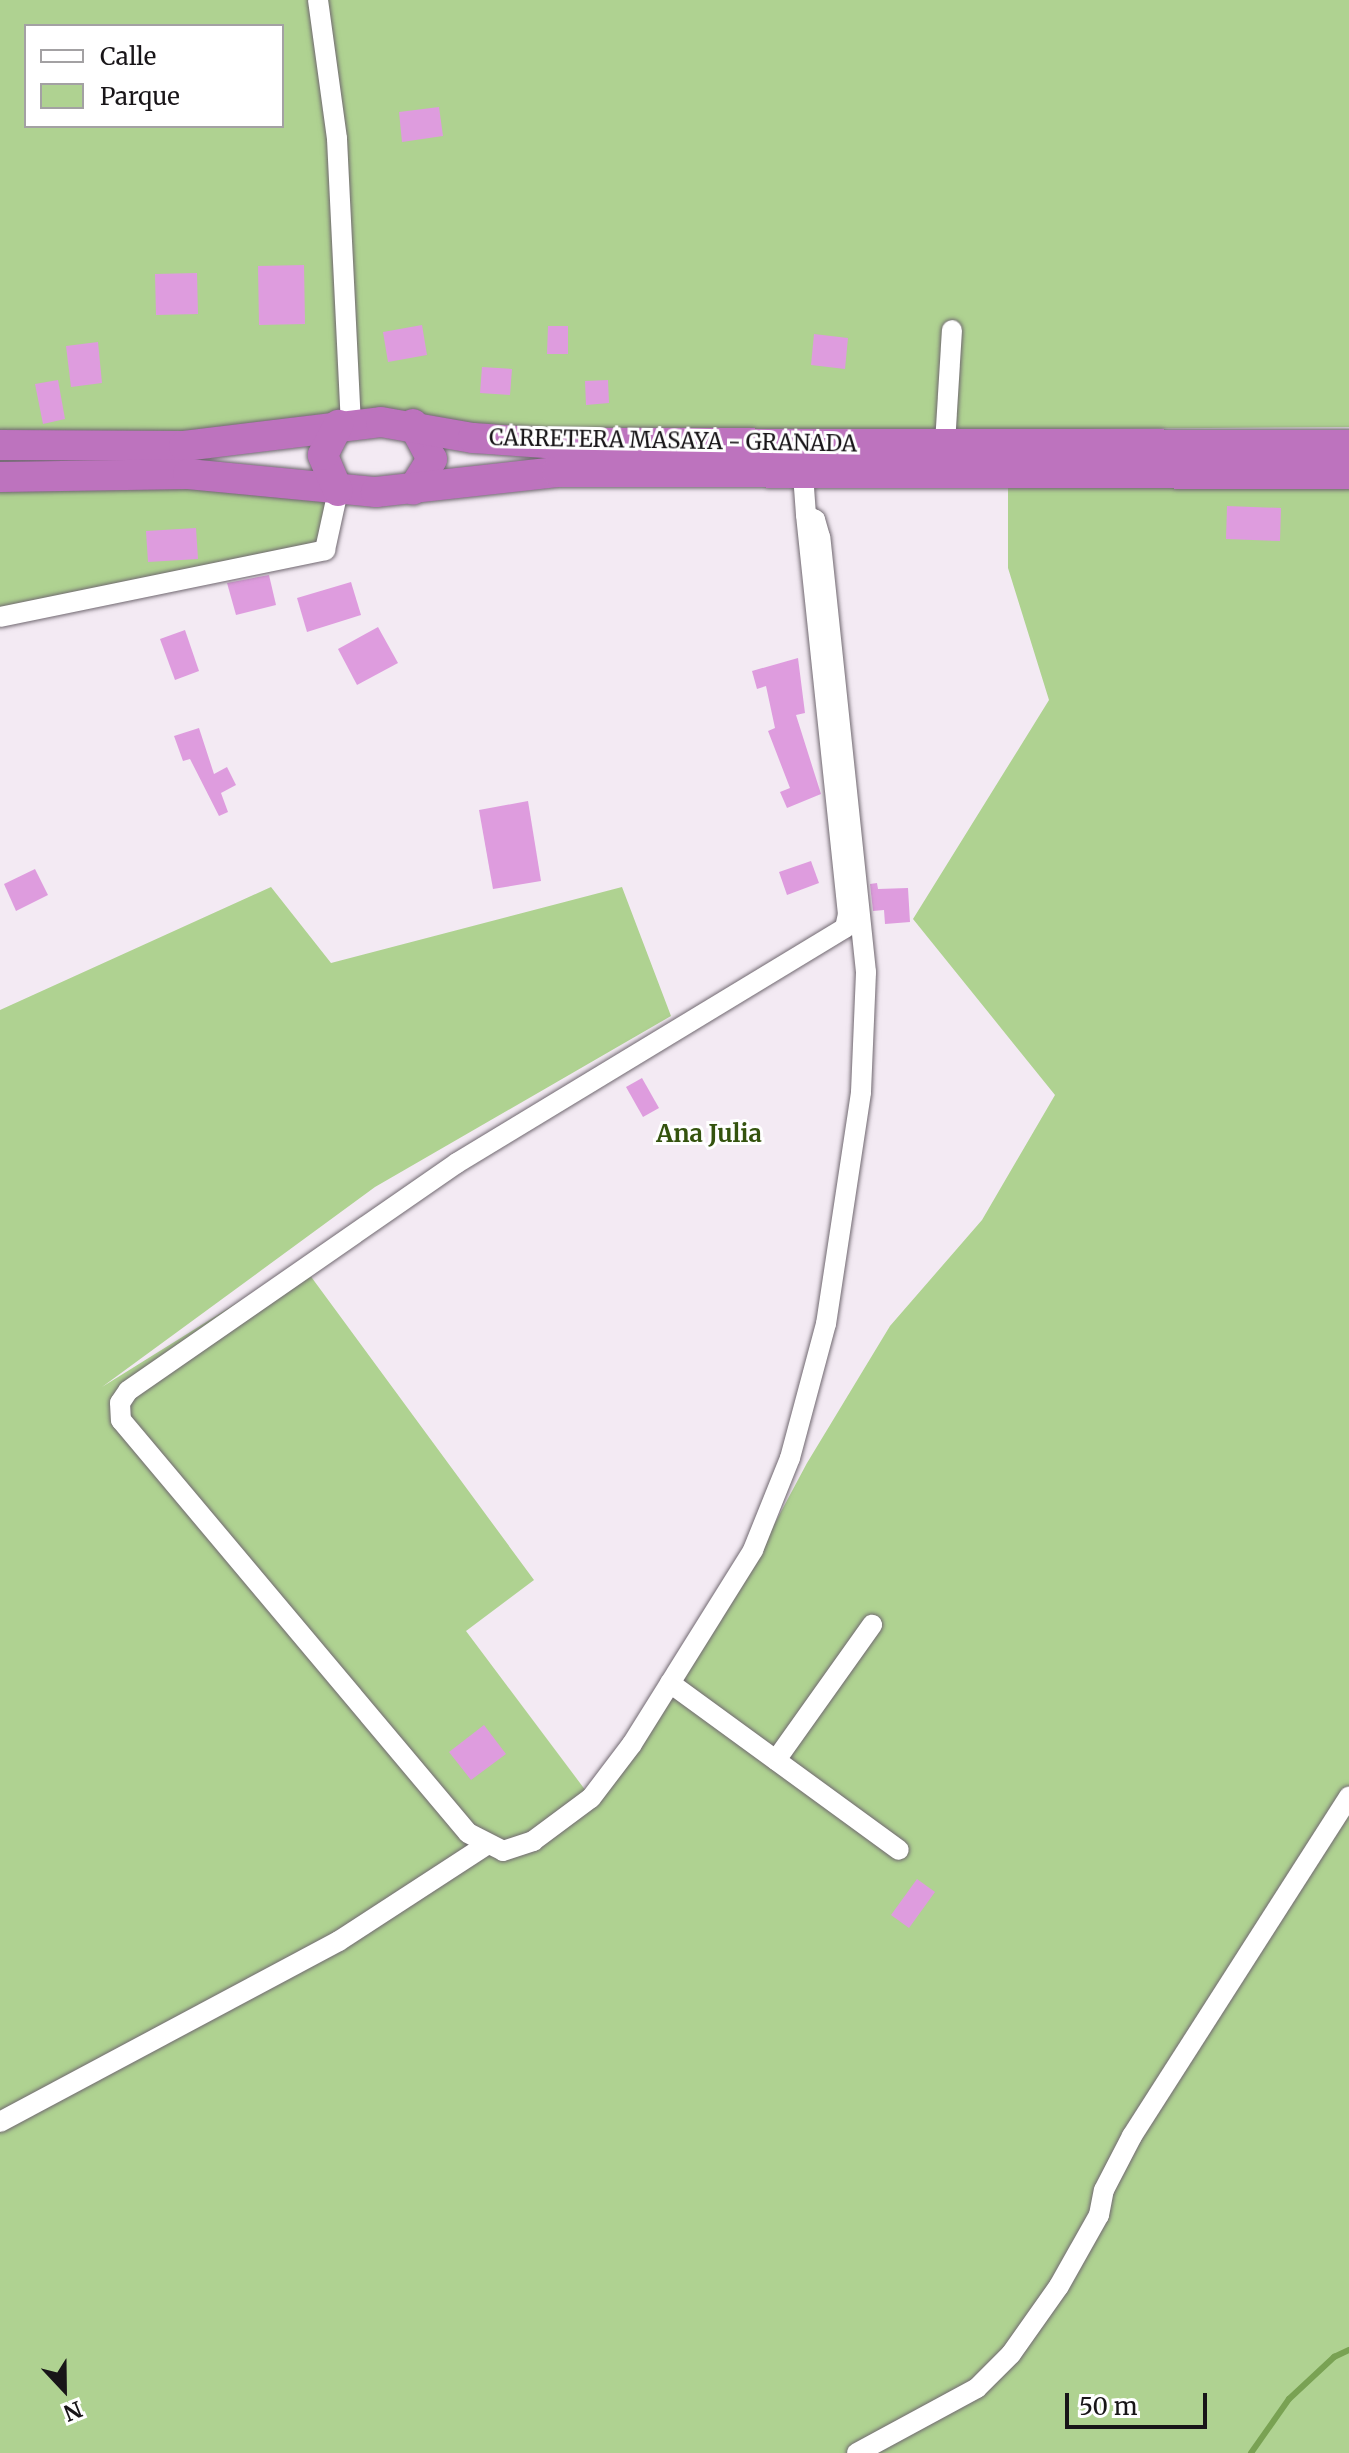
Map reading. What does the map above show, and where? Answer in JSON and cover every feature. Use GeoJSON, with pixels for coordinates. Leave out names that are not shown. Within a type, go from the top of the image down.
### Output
{"type":"FeatureCollection","features":[{"type":"Feature","properties":{"kind":"highway","name":"CARRETERA MASAYA - GRANADA"},"geometry":{"type":"LineString","coordinates":[[0,445],[184,446],[345,424],[413,424],[473,438],[546,443],[1349,445]]}},
{"type":"Feature","properties":{"kind":"highway"},"geometry":{"type":"LineString","coordinates":[[338,491],[323,455],[345,424]]}},
{"type":"Feature","properties":{"kind":"highway"},"geometry":{"type":"LineString","coordinates":[[413,424],[432,459],[413,489]]}},
{"type":"Feature","properties":{"kind":"highway","name":"CARRETERA MASAYA - GRANADA"},"geometry":{"type":"LineString","coordinates":[[0,477],[188,474],[338,491],[413,489],[557,472],[1349,474]]}},
{"type":"Feature","properties":{"kind":"street"},"geometry":{"type":"LineString","coordinates":[[318,0],[337,139],[345,424]]}},
{"type":"Feature","properties":{"kind":"street"},"geometry":{"type":"LineString","coordinates":[[945,444],[952,330]]}},
{"type":"Feature","properties":{"kind":"street"},"geometry":{"type":"LineString","coordinates":[[803,474],[806,515],[848,914],[845,928],[457,1163],[128,1391],[120,1403],[121,1420],[468,1833],[485,1846],[503,1851],[521,1848],[591,1798],[670,1683],[753,1550],[790,1458],[826,1324],[861,1092],[866,972],[820,537],[815,520],[806,515]]}},
{"type":"Feature","properties":{"kind":"street"},"geometry":{"type":"LineString","coordinates":[[0,617],[325,550],[338,491]]}},
{"type":"Feature","properties":{"kind":"street"},"geometry":{"type":"LineString","coordinates":[[776,1760],[872,1625]]}},
{"type":"Feature","properties":{"kind":"street"},"geometry":{"type":"LineString","coordinates":[[670,1683],[899,1850]]}},
{"type":"Feature","properties":{"kind":"street"},"geometry":{"type":"LineString","coordinates":[[857,2453],[977,2388],[1011,2354],[1092,2227],[1104,2190],[1132,2136],[1349,1797]]}},
{"type":"Feature","properties":{"kind":"street"},"geometry":{"type":"LineString","coordinates":[[0,2122],[339,1941],[485,1846]]}},
{"type":"Feature","properties":{"kind":"green space"},"geometry":{"type":"Polygon","coordinates":[[[0,0],[1349,0],[1349,427],[529,433],[351,423],[0,445],[0,0]]]}},
{"type":"Feature","properties":{"kind":"green space"},"geometry":{"type":"Polygon","coordinates":[[[1008,474],[1349,474],[1349,2453],[0,2453],[0,1010],[271,887],[331,963],[622,887],[671,1016],[375,1187],[102,1387],[301,1263],[534,1580],[466,1631],[586,1791],[738,1592],[807,1463],[890,1326],[982,1220],[1055,1095],[913,919],[1049,700],[1008,568],[1008,474]]]}},
{"type":"Feature","properties":{"kind":"green space"},"geometry":{"type":"Polygon","coordinates":[[[0,477],[338,491],[330,540],[0,617],[0,477]]]}},
{"type":"Feature","properties":{"kind":"building"},"geometry":{"type":"Polygon","coordinates":[[[439,107],[443,136],[402,142],[399,112],[439,107]]]}},
{"type":"Feature","properties":{"kind":"building"},"geometry":{"type":"Polygon","coordinates":[[[304,265],[305,324],[259,325],[258,266],[304,265]]]}},
{"type":"Feature","properties":{"kind":"building"},"geometry":{"type":"Polygon","coordinates":[[[197,273],[198,314],[156,315],[155,274],[197,273]]]}},
{"type":"Feature","properties":{"kind":"building"},"geometry":{"type":"Polygon","coordinates":[[[422,325],[427,355],[388,362],[383,332],[422,325]]]}},
{"type":"Feature","properties":{"kind":"building"},"geometry":{"type":"Polygon","coordinates":[[[548,326],[568,326],[568,354],[547,354],[548,326]]]}},
{"type":"Feature","properties":{"kind":"building"},"geometry":{"type":"Polygon","coordinates":[[[814,334],[848,338],[845,369],[811,365],[814,334]]]}},
{"type":"Feature","properties":{"kind":"building"},"geometry":{"type":"Polygon","coordinates":[[[98,342],[102,383],[71,387],[66,346],[98,342]]]}},
{"type":"Feature","properties":{"kind":"building"},"geometry":{"type":"Polygon","coordinates":[[[482,367],[512,369],[510,395],[480,393],[482,367]]]}},
{"type":"Feature","properties":{"kind":"building"},"geometry":{"type":"Polygon","coordinates":[[[58,380],[65,419],[43,424],[35,384],[58,380]]]}},
{"type":"Feature","properties":{"kind":"building"},"geometry":{"type":"Polygon","coordinates":[[[608,380],[609,403],[586,405],[585,381],[608,380]]]}},
{"type":"Feature","properties":{"kind":"building"},"geometry":{"type":"Polygon","coordinates":[[[1227,506],[1281,508],[1280,541],[1226,539],[1227,506]]]}},
{"type":"Feature","properties":{"kind":"building"},"geometry":{"type":"Polygon","coordinates":[[[196,528],[198,559],[148,562],[146,531],[196,528]]]}},
{"type":"Feature","properties":{"kind":"building"},"geometry":{"type":"Polygon","coordinates":[[[269,575],[276,605],[236,615],[227,583],[269,575]]]}},
{"type":"Feature","properties":{"kind":"building"},"geometry":{"type":"Polygon","coordinates":[[[351,582],[361,615],[307,632],[297,598],[351,582]]]}},
{"type":"Feature","properties":{"kind":"building"},"geometry":{"type":"Polygon","coordinates":[[[378,627],[398,663],[357,685],[338,649],[378,627]]]}},
{"type":"Feature","properties":{"kind":"building"},"geometry":{"type":"Polygon","coordinates":[[[185,630],[199,671],[175,680],[160,639],[185,630]]]}},
{"type":"Feature","properties":{"kind":"building"},"geometry":{"type":"Polygon","coordinates":[[[798,658],[805,713],[796,715],[821,794],[787,808],[780,792],[790,788],[768,731],[775,728],[766,686],[757,689],[752,671],[798,658]]]}},
{"type":"Feature","properties":{"kind":"building"},"geometry":{"type":"Polygon","coordinates":[[[199,728],[214,774],[227,767],[236,785],[221,793],[228,812],[219,816],[190,759],[183,761],[174,736],[199,728]]]}},
{"type":"Feature","properties":{"kind":"building"},"geometry":{"type":"Polygon","coordinates":[[[528,801],[541,881],[493,889],[479,810],[528,801]]]}},
{"type":"Feature","properties":{"kind":"building"},"geometry":{"type":"Polygon","coordinates":[[[811,861],[819,883],[787,895],[779,872],[811,861]]]}},
{"type":"Feature","properties":{"kind":"building"},"geometry":{"type":"Polygon","coordinates":[[[35,869],[48,895],[16,911],[4,884],[35,869]]]}},
{"type":"Feature","properties":{"kind":"building"},"geometry":{"type":"Polygon","coordinates":[[[877,883],[878,889],[908,888],[910,922],[885,924],[884,910],[873,911],[870,884],[877,883]]]}},
{"type":"Feature","properties":{"kind":"building"},"geometry":{"type":"Polygon","coordinates":[[[642,1078],[659,1108],[643,1117],[626,1087],[642,1078]]]}},
{"type":"Feature","properties":{"kind":"building"},"geometry":{"type":"Polygon","coordinates":[[[484,1725],[506,1754],[471,1780],[449,1752],[484,1725]]]}},
{"type":"Feature","properties":{"kind":"building"},"geometry":{"type":"Polygon","coordinates":[[[917,1879],[935,1892],[909,1928],[891,1915],[917,1879]]]}},
{"type":"Feature","properties":{"kind":"waterway"},"geometry":{"type":"LineString","coordinates":[[1251,2453],[1289,2399],[1334,2357],[1349,2350]]}},
{"type":"Feature","properties":{"kind":"district","name":"Ana Julia"},"geometry":{"type":"Point","coordinates":[709,1134]}}]}
